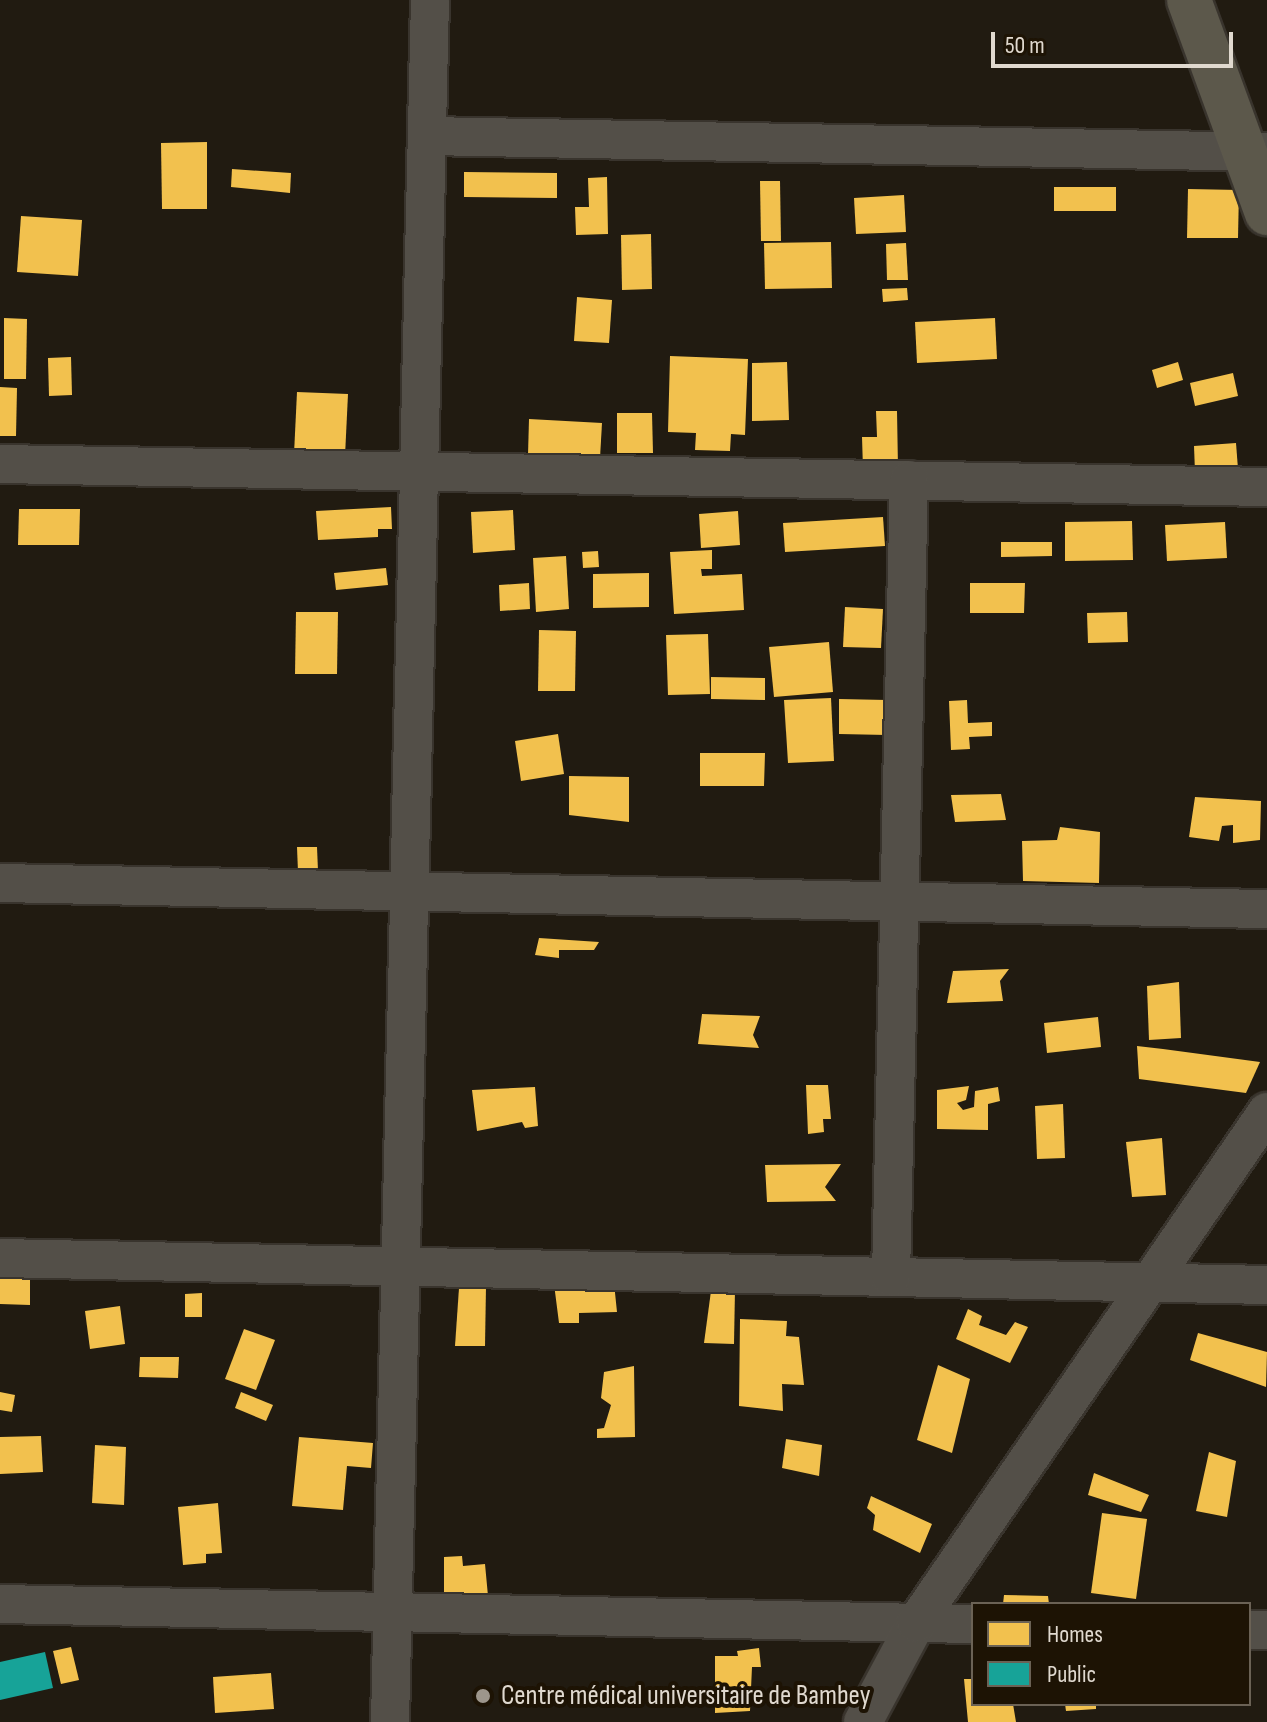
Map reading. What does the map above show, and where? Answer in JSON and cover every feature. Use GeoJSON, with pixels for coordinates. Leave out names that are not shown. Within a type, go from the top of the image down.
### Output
{"type":"FeatureCollection","features":[{"type":"Feature","properties":{"kind":"main road"},"geometry":{"type":"LineString","coordinates":[[1189,0],[1256,152],[1267,213]]}},
{"type":"Feature","properties":{"kind":"street"},"geometry":{"type":"LineString","coordinates":[[390,1722],[430,0]]}},
{"type":"Feature","properties":{"kind":"street"},"geometry":{"type":"LineString","coordinates":[[427,136],[1256,152]]}},
{"type":"Feature","properties":{"kind":"street"},"geometry":{"type":"LineString","coordinates":[[0,464],[1267,487]]}},
{"type":"Feature","properties":{"kind":"street"},"geometry":{"type":"LineString","coordinates":[[891,1277],[909,480]]}},
{"type":"Feature","properties":{"kind":"street"},"geometry":{"type":"LineString","coordinates":[[0,883],[1267,909]]}},
{"type":"Feature","properties":{"kind":"street"},"geometry":{"type":"LineString","coordinates":[[863,1722],[916,1623],[1267,1112]]}},
{"type":"Feature","properties":{"kind":"street"},"geometry":{"type":"LineString","coordinates":[[0,1258],[1267,1285]]}},
{"type":"Feature","properties":{"kind":"street"},"geometry":{"type":"LineString","coordinates":[[0,1604],[971,1624]]}},
{"type":"Feature","properties":{"kind":"building: Homes"},"geometry":{"type":"Polygon","coordinates":[[[207,142],[207,209],[162,209],[161,143],[207,142]]]}},
{"type":"Feature","properties":{"kind":"building: Homes"},"geometry":{"type":"Polygon","coordinates":[[[232,169],[291,173],[290,193],[231,187],[232,169]]]}},
{"type":"Feature","properties":{"kind":"building: Homes"},"geometry":{"type":"Polygon","coordinates":[[[464,172],[557,173],[557,198],[464,197],[464,172]]]}},
{"type":"Feature","properties":{"kind":"building: Homes"},"geometry":{"type":"Polygon","coordinates":[[[607,177],[608,234],[576,235],[575,207],[589,207],[588,178],[607,177]]]}},
{"type":"Feature","properties":{"kind":"building: Homes"},"geometry":{"type":"Polygon","coordinates":[[[760,181],[780,181],[781,241],[761,241],[760,181]]]}},
{"type":"Feature","properties":{"kind":"building: Homes"},"geometry":{"type":"Polygon","coordinates":[[[1054,187],[1116,187],[1116,211],[1054,211],[1054,187]]]}},
{"type":"Feature","properties":{"kind":"building: Homes"},"geometry":{"type":"Polygon","coordinates":[[[1188,189],[1239,190],[1238,238],[1187,238],[1188,189]]]}},
{"type":"Feature","properties":{"kind":"building: Homes"},"geometry":{"type":"Polygon","coordinates":[[[904,195],[906,232],[856,234],[854,198],[904,195]]]}},
{"type":"Feature","properties":{"kind":"building: Homes"},"geometry":{"type":"Polygon","coordinates":[[[21,216],[82,220],[78,276],[17,272],[21,216]]]}},
{"type":"Feature","properties":{"kind":"building: Homes"},"geometry":{"type":"Polygon","coordinates":[[[651,234],[652,289],[622,290],[621,235],[651,234]]]}},
{"type":"Feature","properties":{"kind":"building: Homes"},"geometry":{"type":"Polygon","coordinates":[[[831,242],[832,288],[765,289],[764,243],[831,242]]]}},
{"type":"Feature","properties":{"kind":"building: Homes"},"geometry":{"type":"Polygon","coordinates":[[[906,243],[908,280],[887,280],[886,244],[906,243]]]}},
{"type":"Feature","properties":{"kind":"building: Homes"},"geometry":{"type":"Polygon","coordinates":[[[907,288],[908,300],[883,302],[882,289],[907,288]]]}},
{"type":"Feature","properties":{"kind":"building: Homes"},"geometry":{"type":"Polygon","coordinates":[[[577,297],[612,300],[609,343],[574,341],[577,297]]]}},
{"type":"Feature","properties":{"kind":"building: Homes"},"geometry":{"type":"Polygon","coordinates":[[[4,318],[27,319],[26,379],[4,379],[4,318]]]}},
{"type":"Feature","properties":{"kind":"building: Homes"},"geometry":{"type":"Polygon","coordinates":[[[995,318],[997,359],[917,363],[915,322],[995,318]]]}},
{"type":"Feature","properties":{"kind":"building: Homes"},"geometry":{"type":"Polygon","coordinates":[[[670,356],[748,359],[745,435],[731,434],[730,451],[695,450],[696,433],[668,432],[670,356]]]}},
{"type":"Feature","properties":{"kind":"building: Homes"},"geometry":{"type":"Polygon","coordinates":[[[71,357],[72,395],[49,396],[48,358],[71,357]]]}},
{"type":"Feature","properties":{"kind":"building: Homes"},"geometry":{"type":"Polygon","coordinates":[[[787,362],[789,420],[752,421],[752,363],[787,362]]]}},
{"type":"Feature","properties":{"kind":"building: Homes"},"geometry":{"type":"Polygon","coordinates":[[[1178,362],[1183,380],[1157,388],[1152,370],[1178,362]]]}},
{"type":"Feature","properties":{"kind":"building: Homes"},"geometry":{"type":"Polygon","coordinates":[[[1233,373],[1238,396],[1195,406],[1190,383],[1233,373]]]}},
{"type":"Feature","properties":{"kind":"building: Homes"},"geometry":{"type":"Polygon","coordinates":[[[0,387],[17,388],[16,436],[0,436],[0,387]]]}},
{"type":"Feature","properties":{"kind":"building: Homes"},"geometry":{"type":"Polygon","coordinates":[[[297,392],[348,394],[345,456],[294,454],[297,392]]]}},
{"type":"Feature","properties":{"kind":"building: Homes"},"geometry":{"type":"Polygon","coordinates":[[[876,411],[897,411],[898,468],[863,469],[862,437],[877,437],[876,411]]]}},
{"type":"Feature","properties":{"kind":"building: Homes"},"geometry":{"type":"Polygon","coordinates":[[[617,413],[652,413],[653,453],[617,453],[617,413]]]}},
{"type":"Feature","properties":{"kind":"building: Homes"},"geometry":{"type":"Polygon","coordinates":[[[529,419],[602,423],[600,458],[528,455],[529,419]]]}},
{"type":"Feature","properties":{"kind":"building: Homes"},"geometry":{"type":"Polygon","coordinates":[[[1236,443],[1238,469],[1195,472],[1194,446],[1236,443]]]}},
{"type":"Feature","properties":{"kind":"building: Homes"},"geometry":{"type":"Polygon","coordinates":[[[391,507],[392,529],[378,529],[378,537],[318,540],[316,511],[391,507]]]}},
{"type":"Feature","properties":{"kind":"building: Homes"},"geometry":{"type":"Polygon","coordinates":[[[19,509],[80,509],[79,545],[18,545],[19,509]]]}},
{"type":"Feature","properties":{"kind":"building: Homes"},"geometry":{"type":"Polygon","coordinates":[[[513,510],[515,550],[473,553],[471,512],[513,510]]]}},
{"type":"Feature","properties":{"kind":"building: Homes"},"geometry":{"type":"Polygon","coordinates":[[[738,511],[740,545],[701,548],[699,514],[738,511]]]}},
{"type":"Feature","properties":{"kind":"building: Homes"},"geometry":{"type":"Polygon","coordinates":[[[883,517],[885,546],[785,552],[783,523],[883,517]]]}},
{"type":"Feature","properties":{"kind":"building: Homes"},"geometry":{"type":"Polygon","coordinates":[[[1132,521],[1133,560],[1065,561],[1065,522],[1132,521]]]}},
{"type":"Feature","properties":{"kind":"building: Homes"},"geometry":{"type":"Polygon","coordinates":[[[1225,522],[1227,558],[1167,561],[1165,525],[1225,522]]]}},
{"type":"Feature","properties":{"kind":"building: Homes"},"geometry":{"type":"Polygon","coordinates":[[[1001,542],[1052,542],[1052,556],[1001,557],[1001,542]]]}},
{"type":"Feature","properties":{"kind":"building: Homes"},"geometry":{"type":"Polygon","coordinates":[[[712,550],[712,569],[701,569],[702,576],[742,574],[744,610],[674,614],[670,552],[712,550]]]}},
{"type":"Feature","properties":{"kind":"building: Homes"},"geometry":{"type":"Polygon","coordinates":[[[598,551],[599,567],[583,568],[582,552],[598,551]]]}},
{"type":"Feature","properties":{"kind":"building: Homes"},"geometry":{"type":"Polygon","coordinates":[[[566,556],[569,609],[536,612],[533,558],[566,556]]]}},
{"type":"Feature","properties":{"kind":"building: Homes"},"geometry":{"type":"Polygon","coordinates":[[[386,568],[388,585],[336,590],[334,573],[386,568]]]}},
{"type":"Feature","properties":{"kind":"building: Homes"},"geometry":{"type":"Polygon","coordinates":[[[649,573],[649,607],[593,608],[593,574],[649,573]]]}},
{"type":"Feature","properties":{"kind":"building: Homes"},"geometry":{"type":"Polygon","coordinates":[[[529,583],[530,609],[500,611],[499,585],[529,583]]]}},
{"type":"Feature","properties":{"kind":"building: Homes"},"geometry":{"type":"Polygon","coordinates":[[[970,583],[1025,583],[1024,613],[970,613],[970,583]]]}},
{"type":"Feature","properties":{"kind":"building: Homes"},"geometry":{"type":"Polygon","coordinates":[[[845,607],[883,609],[881,648],[843,647],[845,607]]]}},
{"type":"Feature","properties":{"kind":"building: Homes"},"geometry":{"type":"Polygon","coordinates":[[[296,612],[338,612],[337,674],[295,674],[296,612]]]}},
{"type":"Feature","properties":{"kind":"building: Homes"},"geometry":{"type":"Polygon","coordinates":[[[1127,612],[1128,642],[1088,643],[1087,613],[1127,612]]]}},
{"type":"Feature","properties":{"kind":"building: Homes"},"geometry":{"type":"Polygon","coordinates":[[[539,630],[576,631],[575,691],[538,691],[539,630]]]}},
{"type":"Feature","properties":{"kind":"building: Homes"},"geometry":{"type":"Polygon","coordinates":[[[708,634],[710,694],[668,695],[666,635],[708,634]]]}},
{"type":"Feature","properties":{"kind":"building: Homes"},"geometry":{"type":"Polygon","coordinates":[[[829,642],[833,692],[774,697],[769,647],[829,642]]]}},
{"type":"Feature","properties":{"kind":"building: Homes"},"geometry":{"type":"Polygon","coordinates":[[[711,677],[765,678],[765,700],[711,699],[711,677]]]}},
{"type":"Feature","properties":{"kind":"building: Homes"},"geometry":{"type":"Polygon","coordinates":[[[831,698],[834,761],[788,763],[784,700],[831,698]]]}},
{"type":"Feature","properties":{"kind":"building: Homes"},"geometry":{"type":"Polygon","coordinates":[[[839,699],[887,700],[887,735],[839,734],[839,699]]]}},
{"type":"Feature","properties":{"kind":"building: Homes"},"geometry":{"type":"Polygon","coordinates":[[[967,700],[968,723],[992,722],[992,736],[969,737],[970,749],[951,750],[949,701],[967,700]]]}},
{"type":"Feature","properties":{"kind":"building: Homes"},"geometry":{"type":"Polygon","coordinates":[[[558,734],[564,774],[521,781],[515,741],[558,734]]]}},
{"type":"Feature","properties":{"kind":"building: Homes"},"geometry":{"type":"Polygon","coordinates":[[[700,753],[765,753],[764,786],[700,786],[700,753]]]}},
{"type":"Feature","properties":{"kind":"building: Homes"},"geometry":{"type":"Polygon","coordinates":[[[569,776],[629,777],[629,822],[569,815],[569,776]]]}},
{"type":"Feature","properties":{"kind":"building: Homes"},"geometry":{"type":"Polygon","coordinates":[[[1001,794],[1006,820],[955,822],[951,795],[1001,794]]]}},
{"type":"Feature","properties":{"kind":"building: Homes"},"geometry":{"type":"Polygon","coordinates":[[[1195,797],[1261,801],[1260,840],[1233,843],[1233,825],[1222,826],[1219,841],[1189,837],[1195,797]]]}},
{"type":"Feature","properties":{"kind":"building: Homes"},"geometry":{"type":"Polygon","coordinates":[[[1060,827],[1100,832],[1099,883],[1023,881],[1022,841],[1057,840],[1060,827]]]}},
{"type":"Feature","properties":{"kind":"building: Homes"},"geometry":{"type":"Polygon","coordinates":[[[297,847],[317,847],[318,871],[298,872],[297,847]]]}},
{"type":"Feature","properties":{"kind":"building: Homes"},"geometry":{"type":"Polygon","coordinates":[[[539,938],[599,942],[594,950],[559,950],[559,958],[535,955],[539,938]]]}},
{"type":"Feature","properties":{"kind":"building: Homes"},"geometry":{"type":"Polygon","coordinates":[[[1009,969],[1000,981],[1003,1001],[947,1003],[953,971],[1009,969]]]}},
{"type":"Feature","properties":{"kind":"building: Homes"},"geometry":{"type":"Polygon","coordinates":[[[1179,982],[1181,1038],[1149,1040],[1147,986],[1179,982]]]}},
{"type":"Feature","properties":{"kind":"building: Homes"},"geometry":{"type":"Polygon","coordinates":[[[702,1014],[760,1016],[753,1035],[759,1048],[698,1044],[702,1014]]]}},
{"type":"Feature","properties":{"kind":"building: Homes"},"geometry":{"type":"Polygon","coordinates":[[[1098,1017],[1101,1047],[1047,1053],[1044,1023],[1098,1017]]]}},
{"type":"Feature","properties":{"kind":"building: Homes"},"geometry":{"type":"Polygon","coordinates":[[[1137,1046],[1260,1062],[1246,1093],[1139,1079],[1137,1046]]]}},
{"type":"Feature","properties":{"kind":"building: Homes"},"geometry":{"type":"Polygon","coordinates":[[[806,1085],[828,1085],[831,1119],[823,1119],[824,1132],[808,1134],[806,1085]]]}},
{"type":"Feature","properties":{"kind":"building: Homes"},"geometry":{"type":"Polygon","coordinates":[[[969,1086],[966,1100],[957,1103],[963,1110],[974,1107],[975,1091],[998,1087],[1000,1101],[988,1104],[988,1130],[937,1129],[937,1090],[969,1086]]]}},
{"type":"Feature","properties":{"kind":"building: Homes"},"geometry":{"type":"Polygon","coordinates":[[[535,1087],[538,1126],[525,1128],[522,1122],[477,1131],[472,1090],[535,1087]]]}},
{"type":"Feature","properties":{"kind":"building: Homes"},"geometry":{"type":"Polygon","coordinates":[[[1063,1104],[1065,1158],[1037,1159],[1035,1106],[1063,1104]]]}},
{"type":"Feature","properties":{"kind":"building: Homes"},"geometry":{"type":"Polygon","coordinates":[[[1162,1138],[1166,1195],[1132,1197],[1126,1142],[1162,1138]]]}},
{"type":"Feature","properties":{"kind":"building: Homes"},"geometry":{"type":"Polygon","coordinates":[[[841,1164],[825,1187],[836,1201],[767,1202],[765,1165],[841,1164]]]}},
{"type":"Feature","properties":{"kind":"building: Homes"},"geometry":{"type":"Polygon","coordinates":[[[0,1273],[30,1274],[30,1305],[0,1304],[0,1273]]]}},
{"type":"Feature","properties":{"kind":"building: Homes"},"geometry":{"type":"Polygon","coordinates":[[[614,1283],[617,1312],[579,1313],[579,1323],[559,1323],[554,1284],[614,1283]]]}},
{"type":"Feature","properties":{"kind":"building: Homes"},"geometry":{"type":"Polygon","coordinates":[[[486,1286],[485,1346],[455,1346],[459,1288],[486,1286]]]}},
{"type":"Feature","properties":{"kind":"building: Homes"},"geometry":{"type":"Polygon","coordinates":[[[735,1289],[734,1344],[704,1343],[711,1291],[735,1289]]]}},
{"type":"Feature","properties":{"kind":"building: Homes"},"geometry":{"type":"Polygon","coordinates":[[[202,1293],[202,1317],[185,1317],[185,1294],[202,1293]]]}},
{"type":"Feature","properties":{"kind":"building: Homes"},"geometry":{"type":"Polygon","coordinates":[[[120,1306],[125,1344],[90,1349],[85,1311],[120,1306]]]}},
{"type":"Feature","properties":{"kind":"building: Homes"},"geometry":{"type":"Polygon","coordinates":[[[968,1309],[982,1316],[979,1325],[1006,1335],[1015,1322],[1028,1327],[1010,1363],[956,1339],[968,1309]]]}},
{"type":"Feature","properties":{"kind":"building: Homes"},"geometry":{"type":"Polygon","coordinates":[[[740,1319],[787,1321],[786,1336],[799,1337],[804,1385],[782,1384],[783,1411],[739,1406],[740,1319]]]}},
{"type":"Feature","properties":{"kind":"building: Homes"},"geometry":{"type":"Polygon","coordinates":[[[244,1329],[275,1340],[256,1390],[225,1379],[244,1329]]]}},
{"type":"Feature","properties":{"kind":"building: Homes"},"geometry":{"type":"Polygon","coordinates":[[[1198,1333],[1267,1352],[1266,1387],[1190,1360],[1198,1333]]]}},
{"type":"Feature","properties":{"kind":"building: Homes"},"geometry":{"type":"Polygon","coordinates":[[[140,1357],[179,1357],[178,1378],[139,1377],[140,1357]]]}},
{"type":"Feature","properties":{"kind":"building: Homes"},"geometry":{"type":"Polygon","coordinates":[[[938,1365],[970,1379],[952,1453],[917,1440],[938,1365]]]}},
{"type":"Feature","properties":{"kind":"building: Homes"},"geometry":{"type":"Polygon","coordinates":[[[634,1366],[635,1437],[597,1438],[597,1429],[604,1428],[611,1405],[601,1398],[604,1372],[634,1366]]]}},
{"type":"Feature","properties":{"kind":"building: Homes"},"geometry":{"type":"Polygon","coordinates":[[[0,1392],[15,1395],[12,1412],[0,1410],[0,1392]]]}},
{"type":"Feature","properties":{"kind":"building: Homes"},"geometry":{"type":"Polygon","coordinates":[[[241,1392],[273,1405],[266,1421],[235,1408],[241,1392]]]}},
{"type":"Feature","properties":{"kind":"building: Homes"},"geometry":{"type":"Polygon","coordinates":[[[41,1436],[43,1472],[0,1474],[0,1437],[41,1436]]]}},
{"type":"Feature","properties":{"kind":"building: Homes"},"geometry":{"type":"Polygon","coordinates":[[[299,1437],[373,1443],[371,1468],[347,1466],[343,1510],[292,1506],[299,1437]]]}},
{"type":"Feature","properties":{"kind":"building: Homes"},"geometry":{"type":"Polygon","coordinates":[[[786,1439],[822,1445],[819,1476],[782,1468],[786,1439]]]}},
{"type":"Feature","properties":{"kind":"building: Homes"},"geometry":{"type":"Polygon","coordinates":[[[95,1445],[126,1447],[124,1505],[92,1503],[95,1445]]]}},
{"type":"Feature","properties":{"kind":"building: Homes"},"geometry":{"type":"Polygon","coordinates":[[[1209,1452],[1236,1461],[1227,1517],[1196,1511],[1209,1452]]]}},
{"type":"Feature","properties":{"kind":"building: Homes"},"geometry":{"type":"Polygon","coordinates":[[[1094,1473],[1149,1495],[1141,1512],[1088,1495],[1094,1473]]]}},
{"type":"Feature","properties":{"kind":"building: Homes"},"geometry":{"type":"Polygon","coordinates":[[[871,1496],[932,1524],[920,1553],[873,1530],[875,1515],[867,1508],[871,1496]]]}},
{"type":"Feature","properties":{"kind":"building: Homes"},"geometry":{"type":"Polygon","coordinates":[[[218,1503],[222,1553],[206,1554],[206,1563],[183,1565],[178,1507],[218,1503]]]}},
{"type":"Feature","properties":{"kind":"building: Homes"},"geometry":{"type":"Polygon","coordinates":[[[1102,1513],[1147,1519],[1136,1599],[1091,1593],[1102,1513]]]}},
{"type":"Feature","properties":{"kind":"building: Homes"},"geometry":{"type":"Polygon","coordinates":[[[462,1556],[463,1566],[485,1564],[488,1596],[444,1595],[444,1557],[462,1556]]]}},
{"type":"Feature","properties":{"kind":"building: Homes"},"geometry":{"type":"Polygon","coordinates":[[[1004,1595],[1048,1596],[1049,1602],[1003,1602],[1004,1595]]]}},
{"type":"Feature","properties":{"kind":"building: Homes"},"geometry":{"type":"Polygon","coordinates":[[[71,1647],[79,1680],[61,1684],[53,1651],[71,1647]]]}},
{"type":"Feature","properties":{"kind":"building: Homes"},"geometry":{"type":"Polygon","coordinates":[[[759,1648],[761,1667],[752,1667],[750,1711],[715,1713],[715,1656],[738,1656],[737,1651],[759,1648]]]}},
{"type":"Feature","properties":{"kind":"building: Homes"},"geometry":{"type":"Polygon","coordinates":[[[271,1673],[274,1709],[215,1713],[213,1677],[271,1673]]]}},
{"type":"Feature","properties":{"kind":"building: Homes"},"geometry":{"type":"Polygon","coordinates":[[[964,1679],[971,1679],[971,1706],[1013,1706],[1016,1722],[968,1722],[964,1679]]]}},
{"type":"Feature","properties":{"kind":"building: Homes"},"geometry":{"type":"Polygon","coordinates":[[[1065,1706],[1096,1706],[1096,1709],[1066,1711],[1065,1706]]]}},
{"type":"Feature","properties":{"kind":"building: Public"},"geometry":{"type":"Polygon","coordinates":[[[45,1652],[53,1688],[0,1700],[0,1662],[45,1652]]]}},
{"type":"Feature","properties":{"kind":"place","name":"Centre médical universitaire de Bambey"},"geometry":{"type":"Point","coordinates":[483,1696]}}]}
